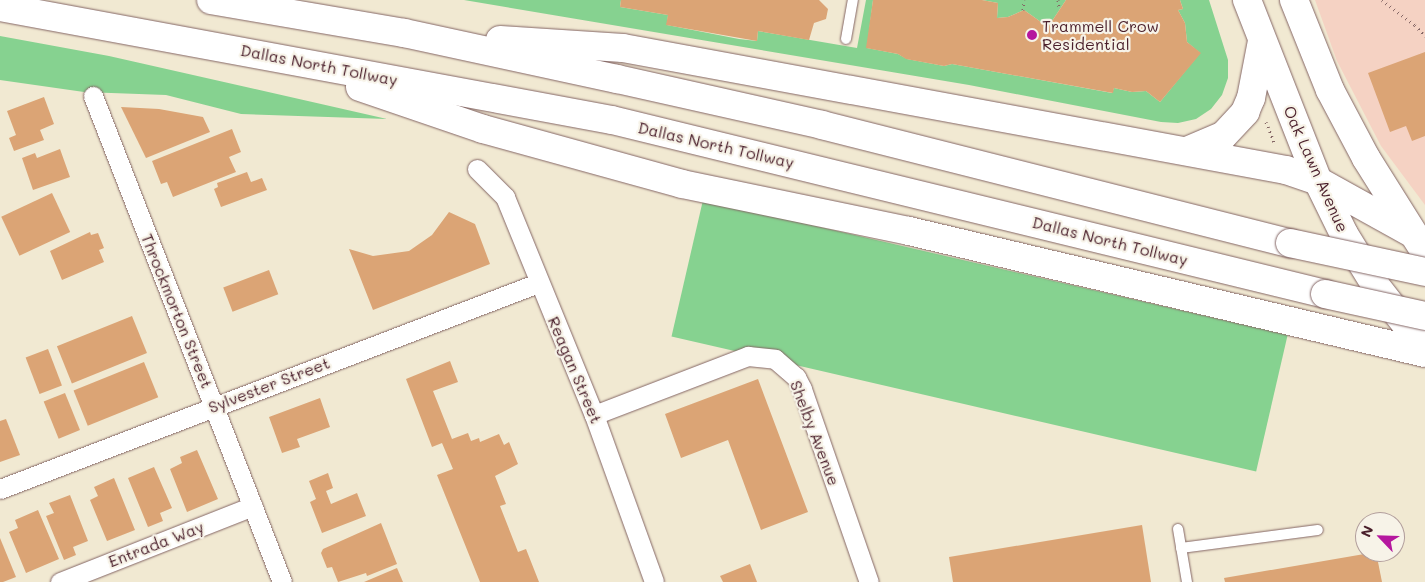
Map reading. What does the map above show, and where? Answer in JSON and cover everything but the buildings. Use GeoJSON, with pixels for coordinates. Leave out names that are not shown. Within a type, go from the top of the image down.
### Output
{"type":"FeatureCollection","features":[{"type":"Feature","properties":{"kind":"main road"},"geometry":{"type":"LineString","coordinates":[[211,0],[404,33],[822,125],[1290,243],[1425,272]]}},
{"type":"Feature","properties":{"kind":"main road","name":"Oak Lawn Avenue"},"geometry":{"type":"LineString","coordinates":[[1246,0],[1318,181],[1344,234],[1376,286],[1425,349]]}},
{"type":"Feature","properties":{"kind":"main road"},"geometry":{"type":"LineString","coordinates":[[1294,0],[1330,90],[1366,158],[1419,242]]}},
{"type":"Feature","properties":{"kind":"main road","name":"Dallas North Tollway"},"geometry":{"type":"LineString","coordinates":[[0,7],[612,120],[1325,294],[1425,316]]}},
{"type":"Feature","properties":{"kind":"main road"},"geometry":{"type":"LineString","coordinates":[[404,33],[623,48],[1286,170],[1318,181],[1419,242]]}},
{"type":"Feature","properties":{"kind":"main road"},"geometry":{"type":"LineString","coordinates":[[1187,151],[1223,136],[1240,119],[1251,98],[1262,41]]}},
{"type":"Feature","properties":{"kind":"main road"},"geometry":{"type":"LineString","coordinates":[[268,55],[483,129],[574,157],[682,184],[909,231],[1247,309],[1361,340],[1425,353]]}},
{"type":"Feature","properties":{"kind":"street","name":"Throckmorton Street"},"geometry":{"type":"LineString","coordinates":[[93,96],[282,582]]}},
{"type":"Feature","properties":{"kind":"street","name":"Reagan Street"},"geometry":{"type":"LineString","coordinates":[[477,169],[505,197],[538,283],[594,415],[654,582]]}},
{"type":"Feature","properties":{"kind":"street","name":"Sylvester Street"},"geometry":{"type":"LineString","coordinates":[[0,489],[214,405],[538,283]]}},
{"type":"Feature","properties":{"kind":"street","name":"Shelby Avenue"},"geometry":{"type":"LineString","coordinates":[[594,415],[748,356],[775,359],[796,377],[802,389],[869,582]]}},
{"type":"Feature","properties":{"kind":"street","name":"Entrada Way"},"geometry":{"type":"LineString","coordinates":[[60,582],[253,506]]}},
{"type":"Feature","properties":{"kind":"lane"},"geometry":{"type":"LineString","coordinates":[[846,38],[853,0]]}},
{"type":"Feature","properties":{"kind":"lane"},"geometry":{"type":"LineString","coordinates":[[1178,529],[1187,582]]}},
{"type":"Feature","properties":{"kind":"lane"},"geometry":{"type":"LineString","coordinates":[[1181,548],[1318,530]]}},
{"type":"Feature","properties":{"kind":"path"},"geometry":{"type":"LineString","coordinates":[[1023,10],[1024,0]]}},
{"type":"Feature","properties":{"kind":"path"},"geometry":{"type":"LineString","coordinates":[[1058,0],[1058,8]]}},
{"type":"Feature","properties":{"kind":"path"},"geometry":{"type":"LineString","coordinates":[[1382,0],[1416,25],[1425,36]]}},
{"type":"Feature","properties":{"kind":"path"},"geometry":{"type":"LineString","coordinates":[[1265,118],[1279,153]]}},
{"type":"Feature","properties":{"kind":"shaded area"},"geometry":{"type":"Polygon","coordinates":[[[1315,0],[1425,0],[1425,205],[1381,146],[1337,61],[1315,0]]]}},
{"type":"Feature","properties":{"kind":"green space"},"geometry":{"type":"Polygon","coordinates":[[[464,0],[621,0],[620,7],[668,15],[667,25],[739,39],[757,41],[758,31],[857,48],[866,0],[873,0],[867,48],[898,54],[907,59],[944,66],[952,64],[1112,93],[1114,88],[1132,92],[1146,91],[1160,102],[1200,53],[1187,42],[1185,23],[1178,10],[1183,9],[1180,0],[1209,0],[1228,60],[1228,78],[1222,95],[1211,109],[1196,119],[1178,123],[1161,122],[969,85],[464,0]]]}},
{"type":"Feature","properties":{"kind":"green space"},"geometry":{"type":"Polygon","coordinates":[[[982,0],[1066,0],[1048,27],[1024,10],[1008,17],[997,18],[998,3],[982,0]]]}},
{"type":"Feature","properties":{"kind":"green space"},"geometry":{"type":"Polygon","coordinates":[[[0,36],[109,56],[387,119],[241,114],[166,95],[84,92],[0,80],[0,36]]]}},
{"type":"Feature","properties":{"kind":"green space"},"geometry":{"type":"Polygon","coordinates":[[[703,200],[1288,335],[1256,471],[672,336],[703,200]]]}},
{"type":"Feature","properties":{"kind":"place","name":"Trammell Crow Residential"},"geometry":{"type":"Point","coordinates":[1032,35]}}]}
